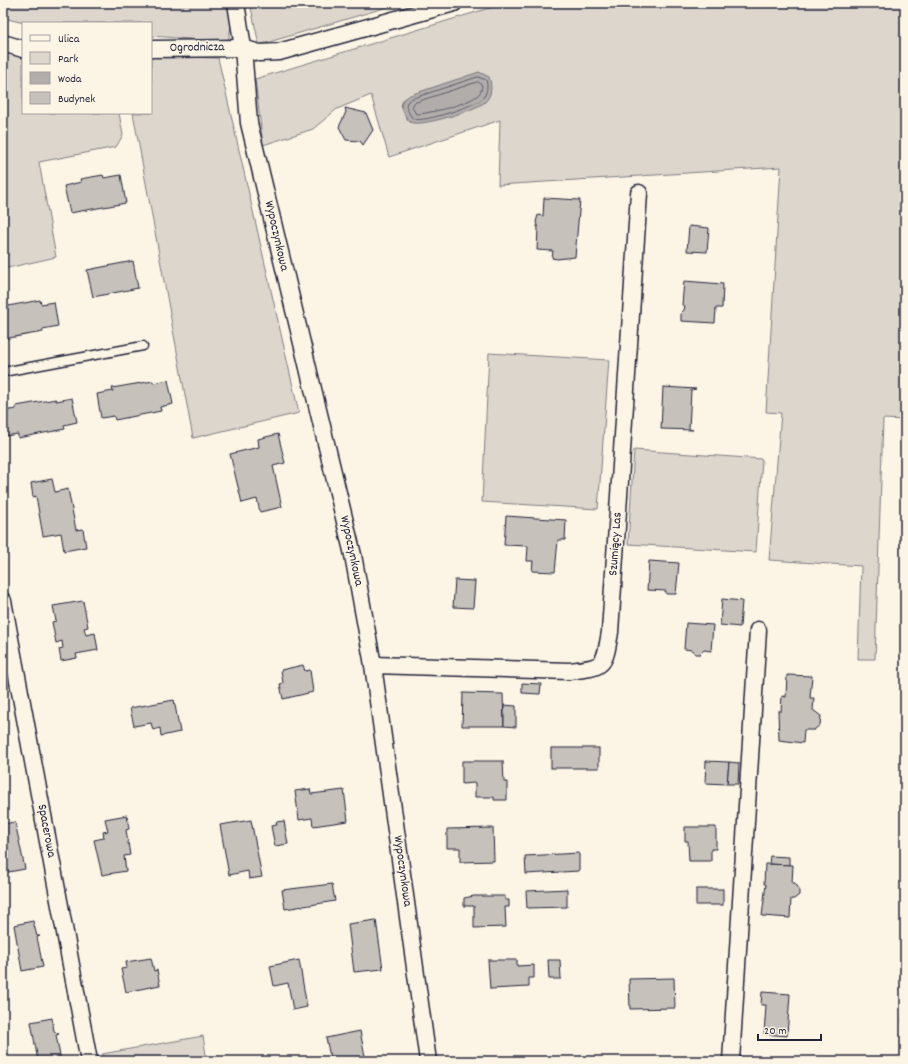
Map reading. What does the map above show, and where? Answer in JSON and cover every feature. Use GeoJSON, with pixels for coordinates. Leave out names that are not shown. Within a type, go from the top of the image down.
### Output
{"type":"FeatureCollection","features":[{"type":"Feature","properties":{"kind":"street","name":"Wypoczynkowa"},"geometry":{"type":"LineString","coordinates":[[236,3],[244,48],[249,123],[352,555],[373,665],[428,1061]]}},
{"type":"Feature","properties":{"kind":"street","name":"Ogrodnicza"},"geometry":{"type":"LineString","coordinates":[[152,49],[244,48],[259,53],[279,52],[454,3]]}},
{"type":"Feature","properties":{"kind":"street"},"geometry":{"type":"LineString","coordinates":[[3,43],[22,49]]}},
{"type":"Feature","properties":{"kind":"street","name":"Szumiący Las"},"geometry":{"type":"LineString","coordinates":[[373,665],[569,672],[594,668],[602,663],[606,658],[610,624],[639,193]]}},
{"type":"Feature","properties":{"kind":"street","name":"Spacerowa"},"geometry":{"type":"LineString","coordinates":[[3,601],[89,1061]]}},
{"type":"Feature","properties":{"kind":"street"},"geometry":{"type":"LineString","coordinates":[[731,1061],[758,630]]}},
{"type":"Feature","properties":{"kind":"lane"},"geometry":{"type":"LineString","coordinates":[[3,372],[143,346]]}},
{"type":"Feature","properties":{"kind":"green space"},"geometry":{"type":"Polygon","coordinates":[[[3,3],[228,3],[232,21],[228,42],[152,36],[152,22],[22,23],[3,18],[3,3]]]}},
{"type":"Feature","properties":{"kind":"green space"},"geometry":{"type":"Polygon","coordinates":[[[250,3],[401,3],[259,45],[250,3]]]}},
{"type":"Feature","properties":{"kind":"green space"},"geometry":{"type":"Polygon","coordinates":[[[506,3],[905,3],[905,420],[883,419],[875,659],[858,659],[861,566],[769,560],[781,413],[766,412],[781,167],[498,185],[500,120],[389,157],[371,95],[337,109],[313,129],[263,145],[255,79],[506,3]]]}},
{"type":"Feature","properties":{"kind":"green space"},"geometry":{"type":"Polygon","coordinates":[[[3,49],[22,51],[22,114],[119,114],[123,135],[116,147],[39,162],[56,257],[3,269],[3,49]]]}},
{"type":"Feature","properties":{"kind":"green space"},"geometry":{"type":"Polygon","coordinates":[[[152,56],[218,58],[299,413],[193,438],[133,114],[152,114],[152,56]]]}},
{"type":"Feature","properties":{"kind":"green space"},"geometry":{"type":"Polygon","coordinates":[[[489,353],[609,360],[598,509],[482,502],[489,353]]]}},
{"type":"Feature","properties":{"kind":"green space"},"geometry":{"type":"Polygon","coordinates":[[[634,450],[762,459],[756,552],[628,544],[634,450]]]}},
{"type":"Feature","properties":{"kind":"green space"},"geometry":{"type":"Polygon","coordinates":[[[203,1036],[207,1061],[104,1061],[102,1054],[203,1036]]]}},
{"type":"Feature","properties":{"kind":"water"},"geometry":{"type":"Polygon","coordinates":[[[479,72],[489,77],[490,80],[490,94],[485,102],[460,113],[424,123],[410,122],[407,119],[401,106],[403,100],[410,95],[479,72]]]}},
{"type":"Feature","properties":{"kind":"building"},"geometry":{"type":"Polygon","coordinates":[[[345,108],[366,113],[373,130],[363,145],[360,141],[346,140],[339,127],[346,112],[345,108]]]}},
{"type":"Feature","properties":{"kind":"building"},"geometry":{"type":"Polygon","coordinates":[[[103,175],[104,178],[121,175],[126,203],[70,213],[64,186],[81,182],[80,179],[103,175]]]}},
{"type":"Feature","properties":{"kind":"building"},"geometry":{"type":"Polygon","coordinates":[[[544,198],[580,200],[575,257],[557,259],[552,258],[553,251],[537,250],[538,229],[536,222],[538,215],[543,216],[544,198]]]}},
{"type":"Feature","properties":{"kind":"building"},"geometry":{"type":"Polygon","coordinates":[[[689,226],[709,228],[707,252],[687,251],[689,226]]]}},
{"type":"Feature","properties":{"kind":"building"},"geometry":{"type":"Polygon","coordinates":[[[133,261],[138,288],[93,297],[87,270],[133,261]]]}},
{"type":"Feature","properties":{"kind":"building"},"geometry":{"type":"Polygon","coordinates":[[[684,281],[723,284],[722,308],[716,308],[715,323],[681,321],[681,313],[685,306],[682,305],[684,281]]]}},
{"type":"Feature","properties":{"kind":"building"},"geometry":{"type":"Polygon","coordinates":[[[40,300],[41,304],[54,302],[58,326],[43,329],[43,332],[3,339],[3,307],[40,300]]]}},
{"type":"Feature","properties":{"kind":"building"},"geometry":{"type":"Polygon","coordinates":[[[168,380],[173,404],[160,407],[161,411],[115,420],[114,416],[101,418],[97,394],[113,391],[112,388],[168,380]]]}},
{"type":"Feature","properties":{"kind":"building"},"geometry":{"type":"Polygon","coordinates":[[[663,387],[696,389],[691,390],[689,429],[693,430],[661,429],[663,387]]]}},
{"type":"Feature","properties":{"kind":"building"},"geometry":{"type":"Polygon","coordinates":[[[72,398],[77,422],[64,425],[65,429],[18,438],[18,434],[5,436],[3,411],[16,409],[16,406],[56,399],[56,401],[72,398]]]}},
{"type":"Feature","properties":{"kind":"building"},"geometry":{"type":"Polygon","coordinates":[[[278,434],[285,463],[273,466],[282,507],[260,512],[257,499],[242,503],[230,454],[259,447],[258,439],[278,434]]]}},
{"type":"Feature","properties":{"kind":"building"},"geometry":{"type":"Polygon","coordinates":[[[52,479],[55,492],[68,489],[76,530],[83,529],[86,547],[64,551],[61,533],[43,536],[36,496],[33,497],[31,483],[52,479]]]}},
{"type":"Feature","properties":{"kind":"building"},"geometry":{"type":"Polygon","coordinates":[[[506,516],[566,520],[565,540],[558,540],[555,572],[532,571],[533,561],[527,561],[528,546],[504,545],[506,516]]]}},
{"type":"Feature","properties":{"kind":"building"},"geometry":{"type":"Polygon","coordinates":[[[649,561],[679,563],[676,594],[666,594],[666,591],[647,590],[649,561]]]}},
{"type":"Feature","properties":{"kind":"building"},"geometry":{"type":"Polygon","coordinates":[[[455,580],[475,581],[473,608],[453,607],[455,580]]]}},
{"type":"Feature","properties":{"kind":"building"},"geometry":{"type":"Polygon","coordinates":[[[722,599],[742,601],[740,627],[720,625],[722,599]]]}},
{"type":"Feature","properties":{"kind":"building"},"geometry":{"type":"Polygon","coordinates":[[[83,601],[88,627],[84,628],[86,635],[95,633],[98,650],[76,654],[77,658],[61,661],[59,649],[63,648],[62,641],[56,643],[52,622],[56,621],[53,606],[83,601]]]}},
{"type":"Feature","properties":{"kind":"building"},"geometry":{"type":"Polygon","coordinates":[[[686,623],[713,625],[711,651],[704,650],[700,654],[695,654],[692,650],[684,649],[686,623]]]}},
{"type":"Feature","properties":{"kind":"building"},"geometry":{"type":"Polygon","coordinates":[[[303,665],[305,671],[310,670],[313,692],[283,699],[280,684],[283,683],[281,670],[303,665]]]}},
{"type":"Feature","properties":{"kind":"building"},"geometry":{"type":"Polygon","coordinates":[[[787,675],[812,676],[810,698],[814,698],[813,710],[821,716],[820,725],[814,730],[804,730],[803,743],[779,740],[778,711],[781,711],[782,696],[786,697],[787,675]]]}},
{"type":"Feature","properties":{"kind":"building"},"geometry":{"type":"Polygon","coordinates":[[[522,683],[541,684],[540,694],[522,693],[522,683]]]}},
{"type":"Feature","properties":{"kind":"building"},"geometry":{"type":"Polygon","coordinates":[[[463,693],[503,694],[504,726],[462,726],[463,693]]]}},
{"type":"Feature","properties":{"kind":"building"},"geometry":{"type":"Polygon","coordinates":[[[174,700],[180,732],[161,736],[160,728],[153,730],[151,723],[134,726],[130,708],[174,700]]]}},
{"type":"Feature","properties":{"kind":"building"},"geometry":{"type":"Polygon","coordinates":[[[504,705],[516,706],[516,727],[504,726],[504,705]]]}},
{"type":"Feature","properties":{"kind":"building"},"geometry":{"type":"Polygon","coordinates":[[[551,748],[599,748],[599,768],[551,768],[551,748]]]}},
{"type":"Feature","properties":{"kind":"building"},"geometry":{"type":"Polygon","coordinates":[[[3,754],[5,766],[3,767],[3,754]]]}},
{"type":"Feature","properties":{"kind":"building"},"geometry":{"type":"Polygon","coordinates":[[[462,761],[503,761],[504,782],[507,782],[507,800],[494,800],[494,797],[475,797],[475,783],[462,784],[462,761]]]}},
{"type":"Feature","properties":{"kind":"building"},"geometry":{"type":"Polygon","coordinates":[[[706,761],[729,762],[727,784],[705,783],[706,761]]]}},
{"type":"Feature","properties":{"kind":"building"},"geometry":{"type":"Polygon","coordinates":[[[729,762],[739,763],[738,784],[727,784],[729,762]]]}},
{"type":"Feature","properties":{"kind":"building"},"geometry":{"type":"Polygon","coordinates":[[[310,789],[311,794],[344,790],[348,821],[313,826],[312,818],[299,820],[295,791],[310,789]]]}},
{"type":"Feature","properties":{"kind":"building"},"geometry":{"type":"Polygon","coordinates":[[[127,815],[129,829],[126,830],[130,855],[124,856],[126,871],[102,875],[94,840],[104,838],[103,832],[108,831],[105,819],[127,815]]]}},
{"type":"Feature","properties":{"kind":"building"},"geometry":{"type":"Polygon","coordinates":[[[251,820],[262,877],[249,879],[248,871],[229,875],[220,825],[251,820]]]}},
{"type":"Feature","properties":{"kind":"building"},"geometry":{"type":"Polygon","coordinates":[[[284,821],[288,844],[275,846],[271,826],[277,825],[276,822],[284,821]]]}},
{"type":"Feature","properties":{"kind":"building"},"geometry":{"type":"Polygon","coordinates":[[[15,822],[25,869],[3,873],[3,824],[15,822]]]}},
{"type":"Feature","properties":{"kind":"building"},"geometry":{"type":"Polygon","coordinates":[[[685,827],[716,827],[716,849],[711,849],[711,861],[689,861],[688,841],[685,841],[685,827]]]}},
{"type":"Feature","properties":{"kind":"building"},"geometry":{"type":"Polygon","coordinates":[[[493,828],[494,861],[460,862],[460,848],[447,848],[447,829],[493,828]]]}},
{"type":"Feature","properties":{"kind":"building"},"geometry":{"type":"Polygon","coordinates":[[[579,853],[579,871],[526,874],[525,856],[579,853]]]}},
{"type":"Feature","properties":{"kind":"building"},"geometry":{"type":"Polygon","coordinates":[[[770,856],[789,857],[789,865],[769,864],[770,856]]]}},
{"type":"Feature","properties":{"kind":"building"},"geometry":{"type":"Polygon","coordinates":[[[765,864],[793,865],[792,883],[795,883],[799,889],[799,895],[794,899],[791,899],[790,918],[762,916],[766,884],[764,884],[765,864]]]}},
{"type":"Feature","properties":{"kind":"building"},"geometry":{"type":"Polygon","coordinates":[[[332,884],[335,901],[285,909],[282,890],[332,884]]]}},
{"type":"Feature","properties":{"kind":"building"},"geometry":{"type":"Polygon","coordinates":[[[567,889],[567,907],[527,908],[526,891],[567,889]]]}},
{"type":"Feature","properties":{"kind":"building"},"geometry":{"type":"Polygon","coordinates":[[[696,889],[723,889],[723,905],[696,905],[696,889]]]}},
{"type":"Feature","properties":{"kind":"building"},"geometry":{"type":"Polygon","coordinates":[[[474,896],[505,896],[505,900],[509,900],[509,907],[505,907],[506,927],[474,928],[474,906],[464,906],[464,898],[474,896]]]}},
{"type":"Feature","properties":{"kind":"building"},"geometry":{"type":"Polygon","coordinates":[[[376,920],[383,969],[354,972],[348,924],[376,920]]]}},
{"type":"Feature","properties":{"kind":"building"},"geometry":{"type":"Polygon","coordinates":[[[33,921],[37,936],[40,936],[37,937],[43,967],[22,971],[14,925],[33,921]]]}},
{"type":"Feature","properties":{"kind":"building"},"geometry":{"type":"Polygon","coordinates":[[[151,958],[154,971],[157,970],[160,985],[126,992],[121,969],[127,968],[126,962],[151,958]]]}},
{"type":"Feature","properties":{"kind":"building"},"geometry":{"type":"Polygon","coordinates":[[[299,960],[307,1007],[293,1010],[288,983],[274,986],[270,966],[299,960]]]}},
{"type":"Feature","properties":{"kind":"building"},"geometry":{"type":"Polygon","coordinates":[[[488,960],[517,960],[517,966],[534,965],[534,978],[529,978],[529,987],[490,989],[488,960]]]}},
{"type":"Feature","properties":{"kind":"building"},"geometry":{"type":"Polygon","coordinates":[[[548,960],[560,960],[561,979],[549,979],[548,960]]]}},
{"type":"Feature","properties":{"kind":"building"},"geometry":{"type":"Polygon","coordinates":[[[674,978],[675,1008],[630,1009],[629,979],[674,978]]]}},
{"type":"Feature","properties":{"kind":"building"},"geometry":{"type":"Polygon","coordinates":[[[762,992],[790,994],[787,1036],[764,1034],[766,1005],[761,1005],[762,992]]]}},
{"type":"Feature","properties":{"kind":"building"},"geometry":{"type":"Polygon","coordinates":[[[905,1003],[905,1023],[903,1022],[905,1003]]]}},
{"type":"Feature","properties":{"kind":"building"},"geometry":{"type":"Polygon","coordinates":[[[52,1018],[54,1031],[59,1034],[56,1035],[61,1061],[38,1061],[31,1022],[52,1018]]]}},
{"type":"Feature","properties":{"kind":"building"},"geometry":{"type":"Polygon","coordinates":[[[360,1031],[366,1061],[331,1061],[326,1038],[360,1031]]]}},
{"type":"Feature","properties":{"kind":"building"},"geometry":{"type":"Polygon","coordinates":[[[529,1058],[529,1061],[490,1061],[529,1058]]]}}]}
